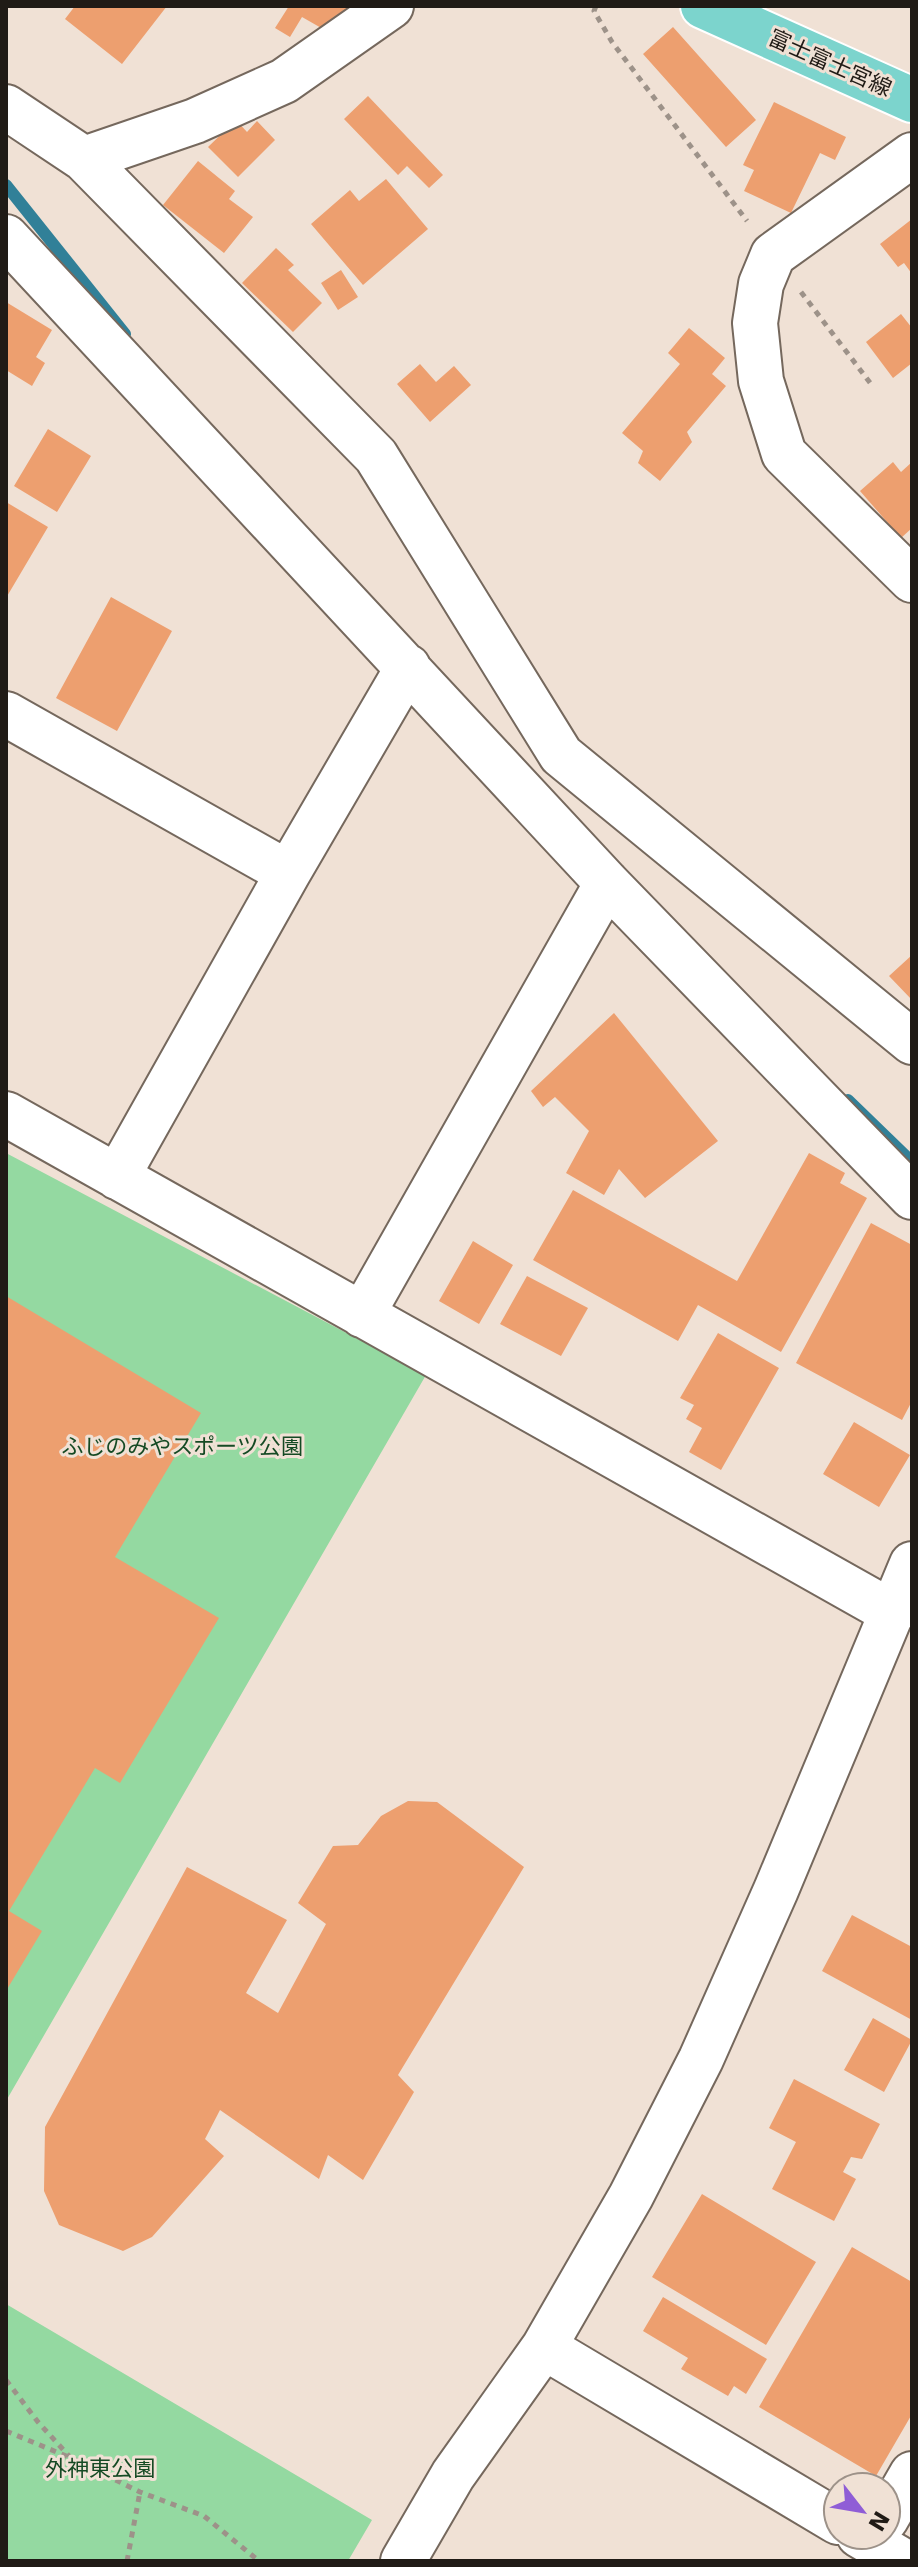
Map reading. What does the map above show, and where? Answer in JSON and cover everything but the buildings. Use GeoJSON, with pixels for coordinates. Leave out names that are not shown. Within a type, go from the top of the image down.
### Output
{"type":"FeatureCollection","features":[{"type":"Feature","properties":{"kind":"main road","name":"富士富士宮線"},"geometry":{"type":"LineString","coordinates":[[703,6],[912,100]]}},
{"type":"Feature","properties":{"kind":"street"},"geometry":{"type":"LineString","coordinates":[[84,159],[195,121],[284,81],[391,6]]}},
{"type":"Feature","properties":{"kind":"street"},"geometry":{"type":"LineString","coordinates":[[6,107],[84,159],[376,456],[561,755],[912,1042]]}},
{"type":"Feature","properties":{"kind":"street"},"geometry":{"type":"LineString","coordinates":[[912,155],[773,255],[761,284],[755,323],[761,381],[784,454],[912,580]]}},
{"type":"Feature","properties":{"kind":"street"},"geometry":{"type":"LineString","coordinates":[[6,237],[607,883],[912,1197]]}},
{"type":"Feature","properties":{"kind":"street"},"geometry":{"type":"LineString","coordinates":[[117,1177],[408,667]]}},
{"type":"Feature","properties":{"kind":"street"},"geometry":{"type":"LineString","coordinates":[[6,714],[288,873]]}},
{"type":"Feature","properties":{"kind":"street"},"geometry":{"type":"LineString","coordinates":[[362,1315],[607,883]]}},
{"type":"Feature","properties":{"kind":"street"},"geometry":{"type":"LineString","coordinates":[[6,1114],[893,1613]]}},
{"type":"Feature","properties":{"kind":"street"},"geometry":{"type":"LineString","coordinates":[[403,2561],[453,2475],[544,2347],[631,2196],[701,2059],[776,1890],[912,1564]]}},
{"type":"Feature","properties":{"kind":"street"},"geometry":{"type":"LineString","coordinates":[[544,2347],[822,2510]]}},
{"type":"Feature","properties":{"kind":"path"},"geometry":{"type":"LineString","coordinates":[[596,6],[594,11],[612,42],[871,384]]}},
{"type":"Feature","properties":{"kind":"path"},"geometry":{"type":"LineString","coordinates":[[6,2380],[71,2458]]}},
{"type":"Feature","properties":{"kind":"path"},"geometry":{"type":"LineString","coordinates":[[6,2431],[140,2492],[204,2516],[259,2561]]}},
{"type":"Feature","properties":{"kind":"path"},"geometry":{"type":"LineString","coordinates":[[127,2561],[140,2492]]}},
{"type":"Feature","properties":{"kind":"green space","name":"ふじのみやスポーツ公園"},"geometry":{"type":"Polygon","coordinates":[[[6,1153],[426,1375],[6,2101],[6,1153]]]}},
{"type":"Feature","properties":{"kind":"green space","name":"外神東公園"},"geometry":{"type":"Polygon","coordinates":[[[6,2304],[372,2520],[348,2561],[6,2561],[6,2304]]]}},
{"type":"Feature","properties":{"kind":"waterway"},"geometry":{"type":"LineString","coordinates":[[6,185],[125,334]]}},
{"type":"Feature","properties":{"kind":"waterway"},"geometry":{"type":"LineString","coordinates":[[848,1100],[912,1162]]}}]}
